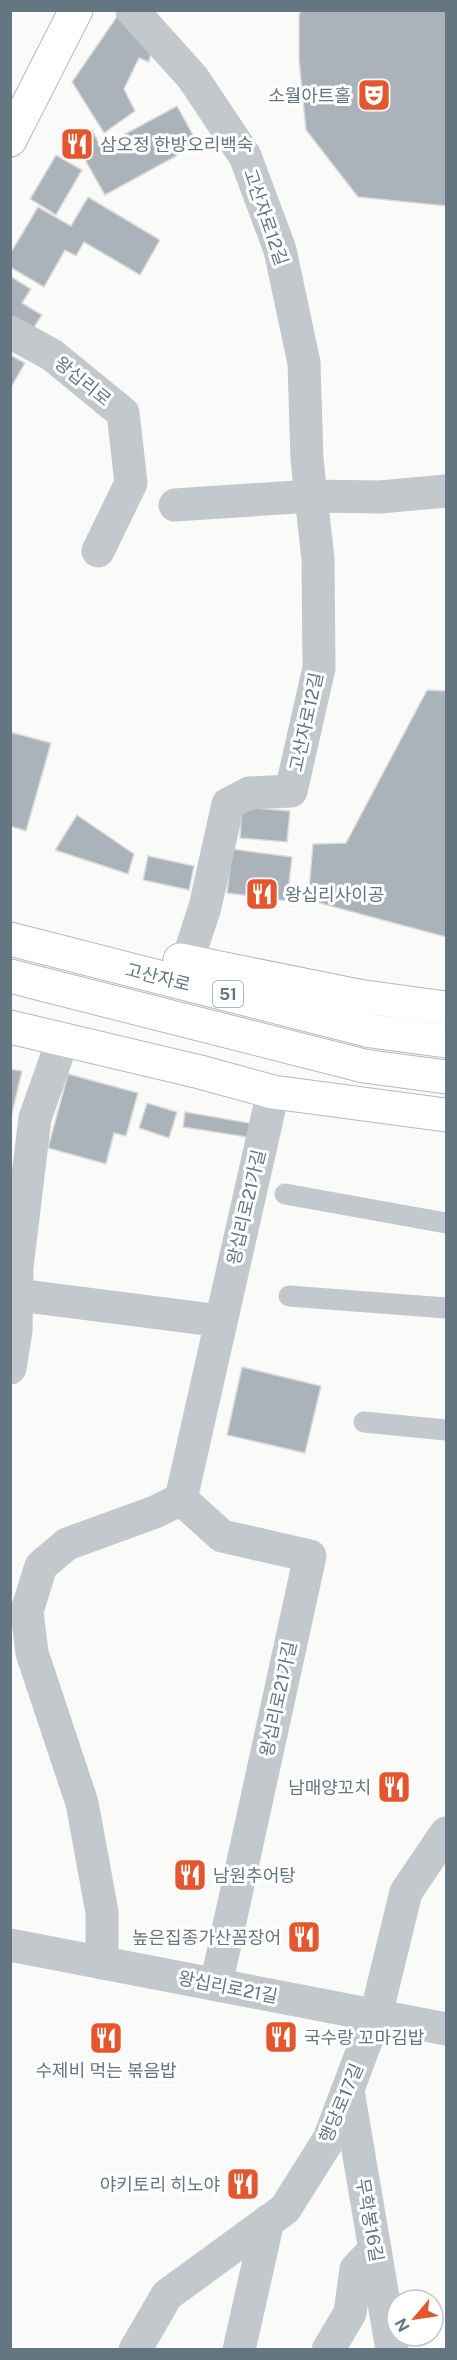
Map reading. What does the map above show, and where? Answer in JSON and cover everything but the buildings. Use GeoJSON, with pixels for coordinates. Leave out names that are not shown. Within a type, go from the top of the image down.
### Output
{"type":"FeatureCollection","features":[{"type":"Feature","properties":{"kind":"main road"},"geometry":{"type":"LineString","coordinates":[[10,140],[76,10]]}},
{"type":"Feature","properties":{"kind":"main road"},"geometry":{"type":"LineString","coordinates":[[10,918],[187,962],[358,996],[447,1008]]}},
{"type":"Feature","properties":{"kind":"main road","name":"고산자로"},"geometry":{"type":"LineString","coordinates":[[10,939],[370,1031],[447,1041]]}},
{"type":"Feature","properties":{"kind":"main road","name":"고산자로"},"geometry":{"type":"LineString","coordinates":[[10,976],[364,1066],[447,1077]]}},
{"type":"Feature","properties":{"kind":"main road"},"geometry":{"type":"LineString","coordinates":[[10,1027],[201,1072],[273,1092],[447,1114]]}},
{"type":"Feature","properties":{"kind":"street","name":"고산자로12길"},"geometry":{"type":"LineString","coordinates":[[132,10],[193,78],[245,156],[280,250],[304,363],[307,459],[318,559],[319,668],[291,791],[249,793],[228,804],[205,907],[187,962]]}},
{"type":"Feature","properties":{"kind":"street","name":"왕십리로"},"geometry":{"type":"LineString","coordinates":[[10,332],[52,355],[123,413],[131,483],[98,551]]}},
{"type":"Feature","properties":{"kind":"street"},"geometry":{"type":"LineString","coordinates":[[175,505],[311,496],[380,497],[447,491]]}},
{"type":"Feature","properties":{"kind":"street"},"geometry":{"type":"LineString","coordinates":[[10,1368],[16,1331],[13,1294],[35,1119],[63,1039]]}},
{"type":"Feature","properties":{"kind":"street","name":"왕십리로21가길"},"geometry":{"type":"LineString","coordinates":[[216,1985],[310,1556],[222,1536],[181,1499],[273,1092]]}},
{"type":"Feature","properties":{"kind":"street"},"geometry":{"type":"LineString","coordinates":[[13,1294],[221,1322]]}},
{"type":"Feature","properties":{"kind":"street"},"geometry":{"type":"LineString","coordinates":[[102,1963],[102,1912],[82,1803],[32,1653],[27,1611],[41,1566],[68,1544],[155,1512],[181,1499]]}},
{"type":"Feature","properties":{"kind":"street","name":"행당로17길"},"geometry":{"type":"LineString","coordinates":[[135,2349],[167,2295],[285,2210],[329,2139],[376,2015],[406,1892],[447,1833]]}},
{"type":"Feature","properties":{"kind":"street","name":"왕십리로21길"},"geometry":{"type":"LineString","coordinates":[[10,1945],[447,2029]]}},
{"type":"Feature","properties":{"kind":"street","name":"무학봉16길"},"geometry":{"type":"LineString","coordinates":[[348,2090],[392,2349]]}},
{"type":"Feature","properties":{"kind":"street"},"geometry":{"type":"LineString","coordinates":[[239,2349],[268,2222]]}},
{"type":"Feature","properties":{"kind":"street"},"geometry":{"type":"LineString","coordinates":[[328,2349],[350,2313],[356,2269],[375,2249]]}},
{"type":"Feature","properties":{"kind":"lane"},"geometry":{"type":"LineString","coordinates":[[285,1194],[447,1223]]}},
{"type":"Feature","properties":{"kind":"lane"},"geometry":{"type":"LineString","coordinates":[[289,1296],[447,1308]]}},
{"type":"Feature","properties":{"kind":"lane"},"geometry":{"type":"LineString","coordinates":[[364,1422],[447,1430]]}},
{"type":"Feature","properties":{"kind":"place","name":"소월아트홀"},"geometry":{"type":"Point","coordinates":[374,95]}},
{"type":"Feature","properties":{"kind":"place","name":"삼오정 한방오리백숙"},"geometry":{"type":"Point","coordinates":[77,144]}},
{"type":"Feature","properties":{"kind":"place","name":"왕십리사이공"},"geometry":{"type":"Point","coordinates":[262,894]}},
{"type":"Feature","properties":{"kind":"place","name":"남매양꼬치"},"geometry":{"type":"Point","coordinates":[394,1787]}},
{"type":"Feature","properties":{"kind":"place","name":"남원추어탕"},"geometry":{"type":"Point","coordinates":[190,1875]}},
{"type":"Feature","properties":{"kind":"place","name":"높은집종가산꼼장어"},"geometry":{"type":"Point","coordinates":[304,1937]}},
{"type":"Feature","properties":{"kind":"place","name":"국수랑 꼬마김밥"},"geometry":{"type":"Point","coordinates":[281,2037]}},
{"type":"Feature","properties":{"kind":"place","name":"수제비 먹는 볶음밥"},"geometry":{"type":"Point","coordinates":[106,2038]}},
{"type":"Feature","properties":{"kind":"place","name":"야키토리 히노야"},"geometry":{"type":"Point","coordinates":[243,2184]}}]}
